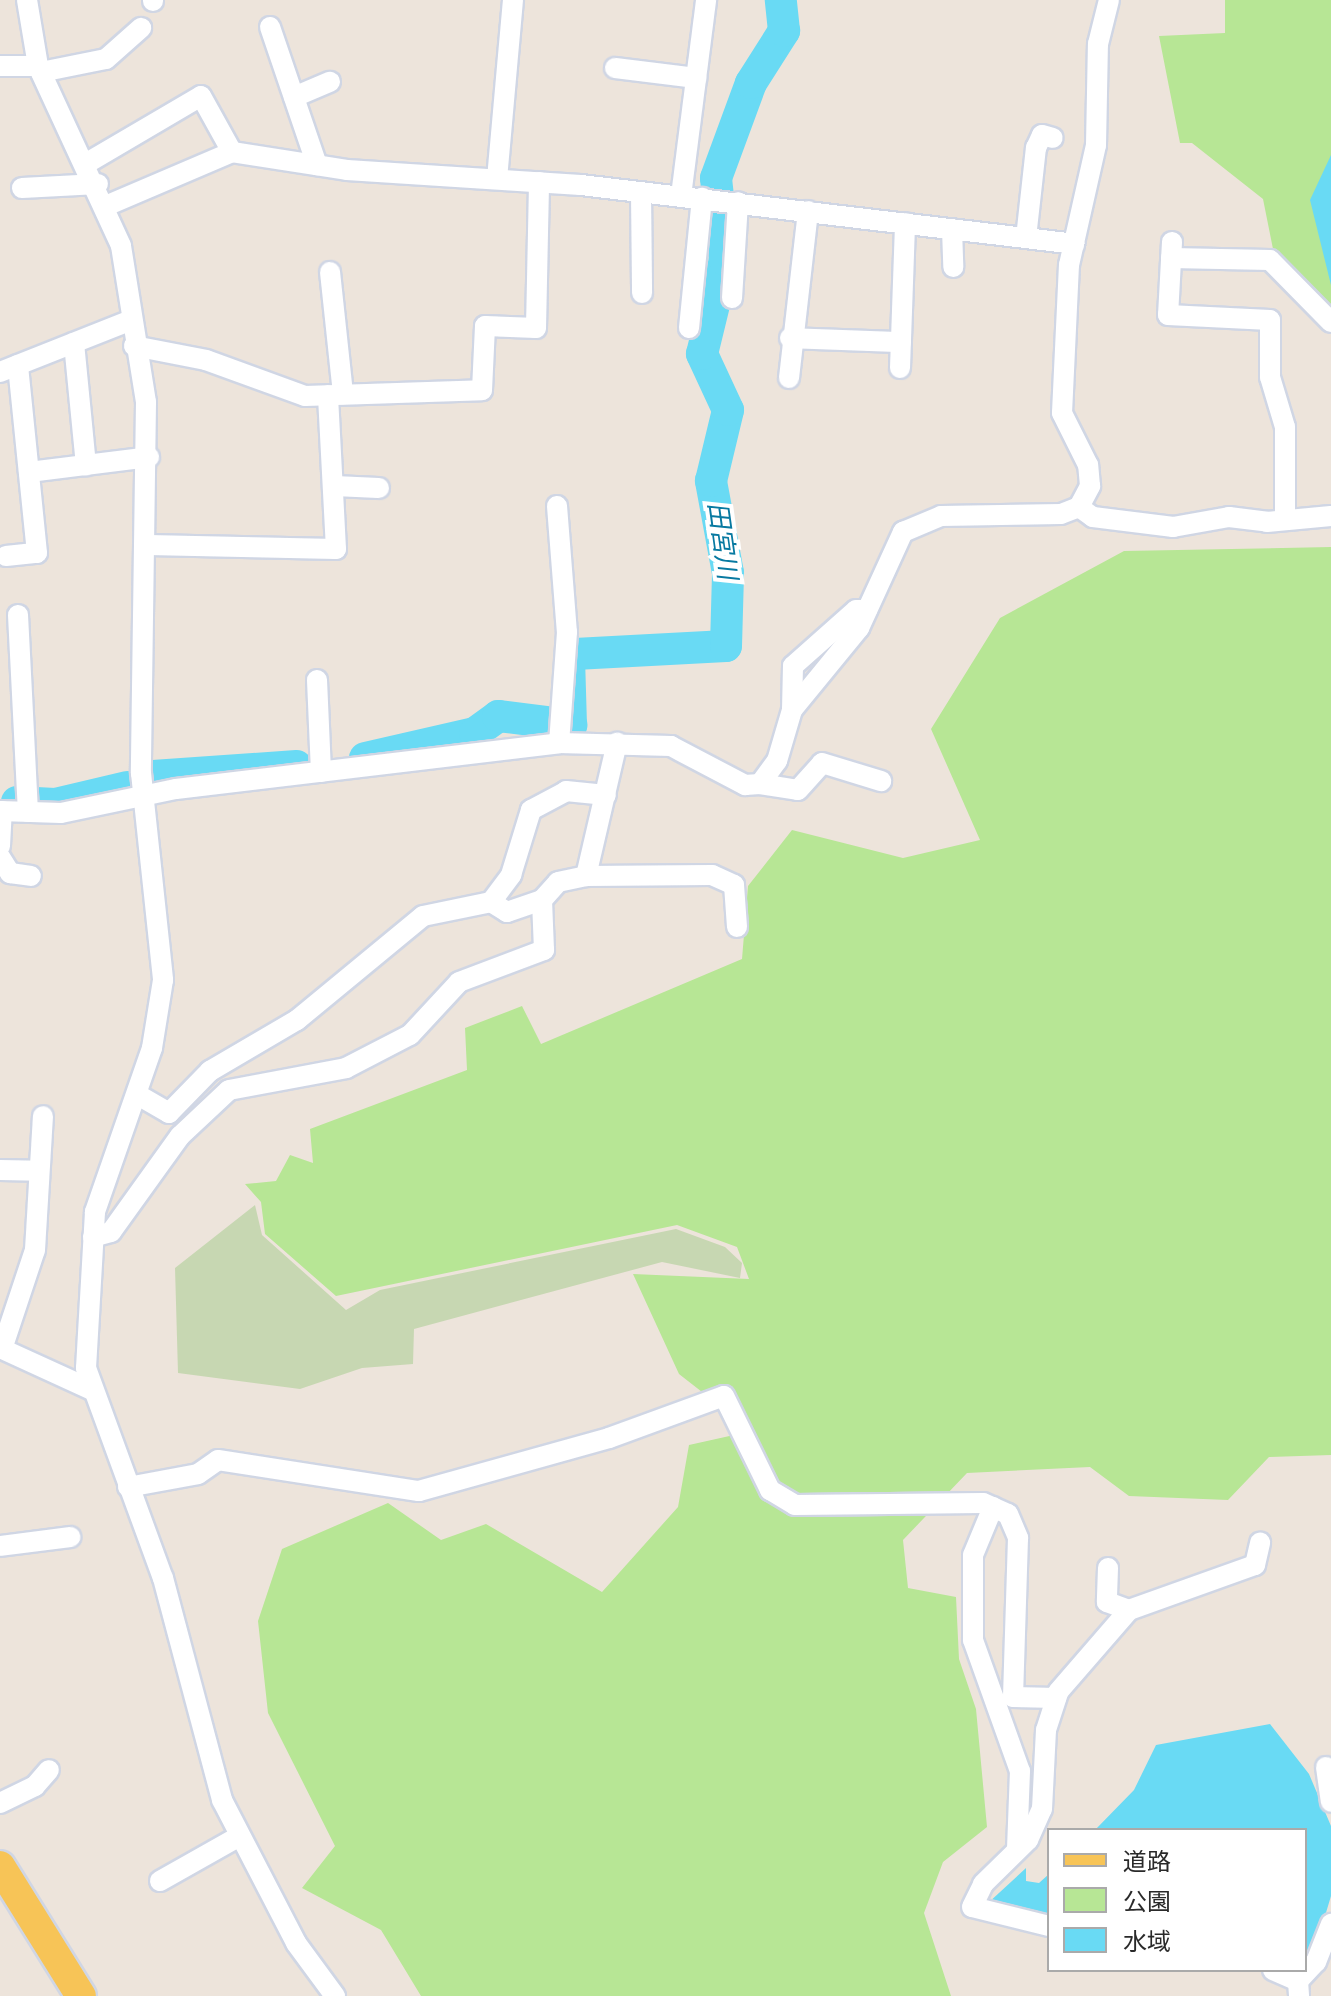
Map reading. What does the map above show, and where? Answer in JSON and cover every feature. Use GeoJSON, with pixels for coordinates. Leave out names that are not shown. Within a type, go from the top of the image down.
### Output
{"type":"FeatureCollection","features":[{"type":"Feature","properties":{"kind":"main road"},"geometry":{"type":"LineString","coordinates":[[0,1866],[81,1996]]}},
{"type":"Feature","properties":{"kind":"street"},"geometry":{"type":"LineString","coordinates":[[27,0],[40,69],[108,205],[121,246],[149,457],[143,795],[163,980],[138,1095],[93,1237],[86,1275],[90,1389],[163,1578],[205,1746],[238,1837],[296,1943],[335,1996]]}},
{"type":"Feature","properties":{"kind":"street"},"geometry":{"type":"LineString","coordinates":[[497,179],[513,0]]}},
{"type":"Feature","properties":{"kind":"street"},"geometry":{"type":"LineString","coordinates":[[681,196],[706,0]]}},
{"type":"Feature","properties":{"kind":"street"},"geometry":{"type":"LineString","coordinates":[[792,710],[845,653],[892,549],[920,520],[1061,514],[1079,507],[1090,486],[1088,465],[1062,413],[1074,244],[1096,145],[1098,44],[1109,0]]}},
{"type":"Feature","properties":{"kind":"street"},"geometry":{"type":"LineString","coordinates":[[270,27],[317,165]]}},
{"type":"Feature","properties":{"kind":"street"},"geometry":{"type":"LineString","coordinates":[[0,66],[40,69],[106,59],[141,28]]}},
{"type":"Feature","properties":{"kind":"street"},"geometry":{"type":"LineString","coordinates":[[615,68],[696,78]]}},
{"type":"Feature","properties":{"kind":"street"},"geometry":{"type":"LineString","coordinates":[[294,97],[330,82]]}},
{"type":"Feature","properties":{"kind":"street"},"geometry":{"type":"LineString","coordinates":[[87,163],[201,96],[232,152]]}},
{"type":"Feature","properties":{"kind":"street"},"geometry":{"type":"LineString","coordinates":[[1026,238],[1036,148],[1042,135],[1053,138]]}},
{"type":"Feature","properties":{"kind":"street"},"geometry":{"type":"LineString","coordinates":[[108,205],[232,152],[317,165],[718,200],[1074,244]]}},
{"type":"Feature","properties":{"kind":"street"},"geometry":{"type":"LineString","coordinates":[[134,346],[206,360],[305,396],[488,385],[485,326],[536,328],[539,182]]}},
{"type":"Feature","properties":{"kind":"street"},"geometry":{"type":"LineString","coordinates":[[22,188],[98,184]]}},
{"type":"Feature","properties":{"kind":"street"},"geometry":{"type":"LineString","coordinates":[[641,192],[642,293]]}},
{"type":"Feature","properties":{"kind":"street"},"geometry":{"type":"LineString","coordinates":[[718,200],[732,298]]}},
{"type":"Feature","properties":{"kind":"street"},"geometry":{"type":"LineString","coordinates":[[689,328],[718,200]]}},
{"type":"Feature","properties":{"kind":"street"},"geometry":{"type":"LineString","coordinates":[[789,378],[791,311],[804,290],[808,211]]}},
{"type":"Feature","properties":{"kind":"street"},"geometry":{"type":"LineString","coordinates":[[900,368],[905,223]]}},
{"type":"Feature","properties":{"kind":"street"},"geometry":{"type":"LineString","coordinates":[[952,229],[953,267]]}},
{"type":"Feature","properties":{"kind":"street"},"geometry":{"type":"LineString","coordinates":[[1285,518],[1285,427],[1270,377],[1270,320],[1168,315],[1171,250],[1270,260],[1331,322]]}},
{"type":"Feature","properties":{"kind":"street"},"geometry":{"type":"LineString","coordinates":[[148,545],[336,549],[330,272]]}},
{"type":"Feature","properties":{"kind":"street"},"geometry":{"type":"LineString","coordinates":[[6,556],[37,553],[29,472],[9,369],[129,321]]}},
{"type":"Feature","properties":{"kind":"street"},"geometry":{"type":"LineString","coordinates":[[790,338],[901,342]]}},
{"type":"Feature","properties":{"kind":"street"},"geometry":{"type":"LineString","coordinates":[[74,343],[86,465]]}},
{"type":"Feature","properties":{"kind":"street"},"geometry":{"type":"LineString","coordinates":[[29,472],[149,457]]}},
{"type":"Feature","properties":{"kind":"street"},"geometry":{"type":"LineString","coordinates":[[334,486],[379,488]]}},
{"type":"Feature","properties":{"kind":"street"},"geometry":{"type":"LineString","coordinates":[[557,506],[567,632],[560,730]]}},
{"type":"Feature","properties":{"kind":"street"},"geometry":{"type":"LineString","coordinates":[[1079,507],[1093,517],[1173,527],[1229,517],[1331,516]]}},
{"type":"Feature","properties":{"kind":"street"},"geometry":{"type":"LineString","coordinates":[[760,784],[777,761],[792,710],[793,666],[856,610],[867,610]]}},
{"type":"Feature","properties":{"kind":"street"},"geometry":{"type":"LineString","coordinates":[[18,615],[28,803]]}},
{"type":"Feature","properties":{"kind":"street"},"geometry":{"type":"LineString","coordinates":[[317,680],[321,772]]}},
{"type":"Feature","properties":{"kind":"street"},"geometry":{"type":"LineString","coordinates":[[0,846],[1,811],[28,803],[61,813],[143,795],[321,772],[560,730],[617,743],[671,746],[745,785],[760,784],[798,790],[822,763],[881,781]]}},
{"type":"Feature","properties":{"kind":"street"},"geometry":{"type":"LineString","coordinates":[[586,876],[617,743]]}},
{"type":"Feature","properties":{"kind":"street"},"geometry":{"type":"LineString","coordinates":[[138,1095],[169,1113],[210,1071],[297,1020],[423,916],[491,902],[511,875],[531,810],[566,791],[606,795]]}},
{"type":"Feature","properties":{"kind":"street"},"geometry":{"type":"LineString","coordinates":[[0,857],[10,873],[31,876]]}},
{"type":"Feature","properties":{"kind":"street"},"geometry":{"type":"LineString","coordinates":[[491,902],[507,912],[542,900],[558,882],[586,876],[712,875],[734,885],[737,927]]}},
{"type":"Feature","properties":{"kind":"street"},"geometry":{"type":"LineString","coordinates":[[93,1237],[111,1232],[180,1136],[229,1090],[346,1068],[410,1035],[459,982],[544,950],[542,900]]}},
{"type":"Feature","properties":{"kind":"street"},"geometry":{"type":"LineString","coordinates":[[43,1116],[39,1171],[45,1250],[1,1349],[90,1389]]}},
{"type":"Feature","properties":{"kind":"street"},"geometry":{"type":"LineString","coordinates":[[0,1170],[39,1171]]}},
{"type":"Feature","properties":{"kind":"street"},"geometry":{"type":"LineString","coordinates":[[128,1487],[198,1474],[218,1460],[419,1491],[609,1438],[724,1396],[770,1490],[795,1505],[993,1507],[1008,1514],[1018,1538],[1013,1697],[1056,1698]]}},
{"type":"Feature","properties":{"kind":"street"},"geometry":{"type":"LineString","coordinates":[[993,1507],[973,1555],[973,1640],[1020,1771],[1017,1852]]}},
{"type":"Feature","properties":{"kind":"street"},"geometry":{"type":"LineString","coordinates":[[0,1546],[70,1537]]}},
{"type":"Feature","properties":{"kind":"street"},"geometry":{"type":"LineString","coordinates":[[1047,1926],[972,1907],[983,1884],[1017,1852],[1042,1809],[1046,1730],[1056,1698],[1129,1610],[1255,1565],[1260,1543]]}},
{"type":"Feature","properties":{"kind":"street"},"geometry":{"type":"LineString","coordinates":[[1108,1568],[1107,1602],[1129,1610]]}},
{"type":"Feature","properties":{"kind":"street"},"geometry":{"type":"LineString","coordinates":[[1326,1767],[1331,1802]]}},
{"type":"Feature","properties":{"kind":"street"},"geometry":{"type":"LineString","coordinates":[[0,1803],[35,1786],[49,1770]]}},
{"type":"Feature","properties":{"kind":"street"},"geometry":{"type":"LineString","coordinates":[[160,1881],[238,1837]]}},
{"type":"Feature","properties":{"kind":"street"},"geometry":{"type":"LineString","coordinates":[[1276,1972],[1298,1989],[1316,1962],[1331,1924]]}},
{"type":"Feature","properties":{"kind":"green space"},"geometry":{"type":"Polygon","coordinates":[[[1225,0],[1331,0],[1331,322],[1274,254],[1263,199],[1192,143],[1180,143],[1159,36],[1225,33],[1225,0]]]}},
{"type":"Feature","properties":{"kind":"green space"},"geometry":{"type":"Polygon","coordinates":[[[1331,547],[1331,1455],[1269,1457],[1228,1500],[1129,1496],[1090,1467],[967,1473],[903,1540],[908,1588],[956,1597],[959,1659],[976,1709],[987,1827],[943,1862],[924,1913],[951,1996],[421,1996],[381,1930],[302,1888],[335,1846],[268,1713],[258,1621],[282,1549],[388,1503],[441,1540],[486,1524],[602,1592],[678,1507],[689,1445],[752,1431],[679,1374],[633,1274],[749,1279],[737,1247],[677,1225],[336,1296],[265,1234],[261,1202],[245,1184],[276,1181],[290,1155],[313,1163],[310,1129],[467,1070],[465,1028],[522,1006],[541,1044],[742,959],[748,886],[792,830],[903,858],[980,840],[931,729],[1000,618],[1124,551],[1331,547]]]}},
{"type":"Feature","properties":{"kind":"green space"},"geometry":{"type":"Polygon","coordinates":[[[255,1205],[262,1235],[346,1310],[380,1290],[676,1229],[725,1247],[742,1263],[740,1278],[662,1262],[414,1329],[413,1364],[362,1368],[300,1389],[178,1373],[175,1268],[255,1205]]]}},
{"type":"Feature","properties":{"kind":"water"},"geometry":{"type":"Polygon","coordinates":[[[1331,155],[1331,285],[1310,200],[1331,155]]]}},
{"type":"Feature","properties":{"kind":"water"},"geometry":{"type":"Polygon","coordinates":[[[1270,1724],[1309,1774],[1331,1826],[1331,1896],[1313,1956],[1307,1956],[1307,1828],[1097,1828],[1134,1790],[1156,1745],[1270,1724]]]}},
{"type":"Feature","properties":{"kind":"water"},"geometry":{"type":"Polygon","coordinates":[[[1026,1868],[1026,1881],[1039,1883],[1047,1876],[1047,1914],[987,1904],[1026,1868]]]}},
{"type":"Feature","properties":{"kind":"waterway","name":"田宮川"},"geometry":{"type":"LineString","coordinates":[[365,758],[475,733],[498,716],[571,725],[569,659],[575,654],[726,646],[728,573],[711,481],[728,410],[702,354],[725,260],[716,178],[751,83],[784,31],[781,0]]}},
{"type":"Feature","properties":{"kind":"waterway","name":"田宮川"},"geometry":{"type":"LineString","coordinates":[[153,776],[297,766]]}},
{"type":"Feature","properties":{"kind":"waterway","name":"田宮川"},"geometry":{"type":"LineString","coordinates":[[17,802],[55,804],[127,787]]}}]}
